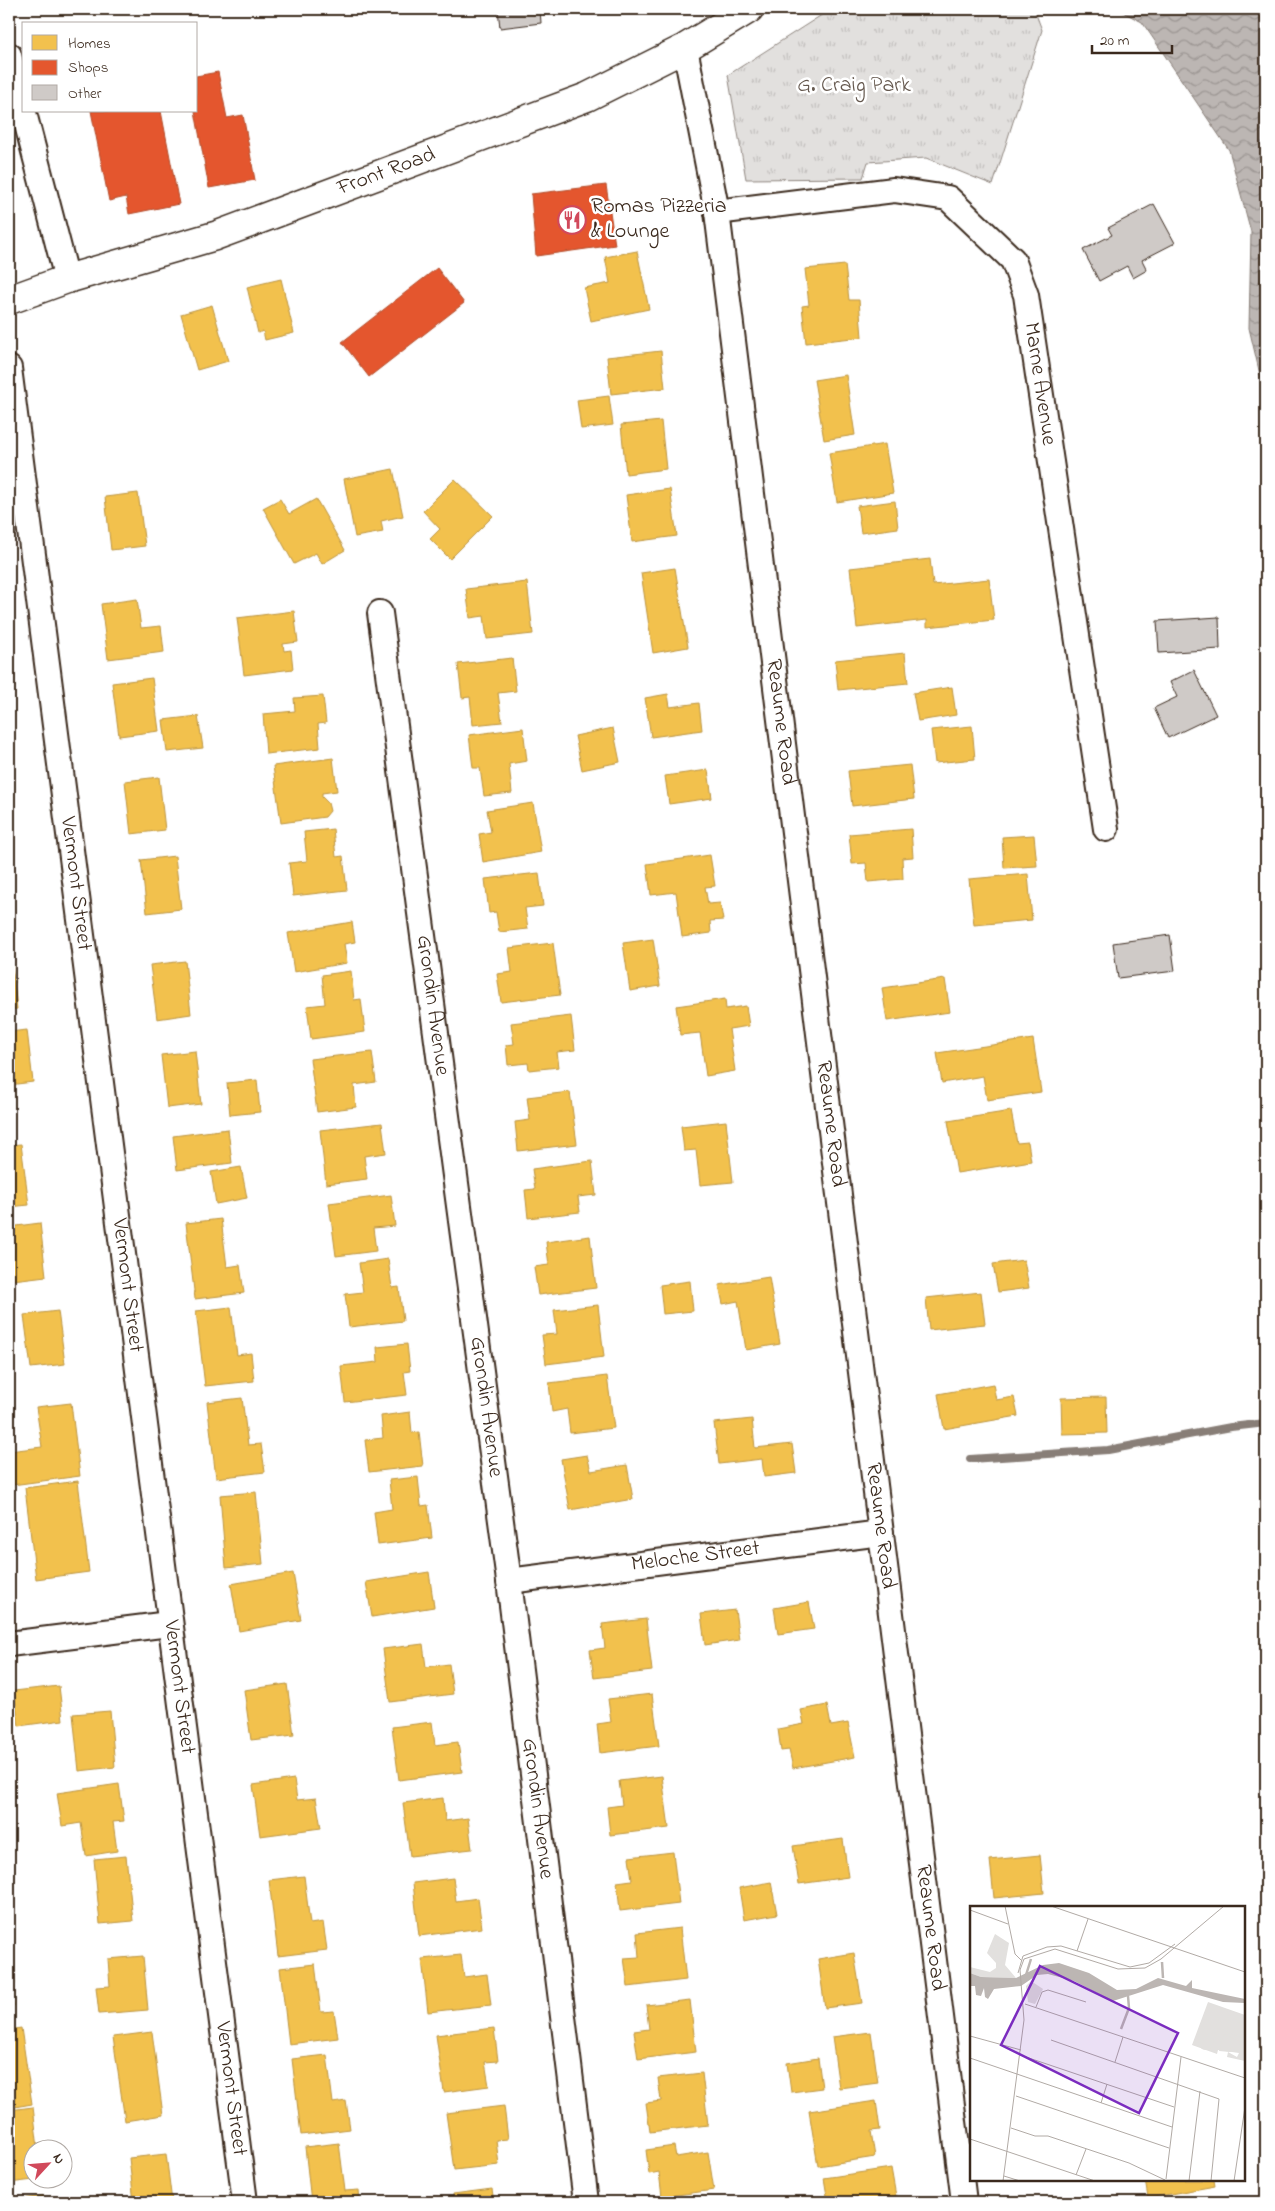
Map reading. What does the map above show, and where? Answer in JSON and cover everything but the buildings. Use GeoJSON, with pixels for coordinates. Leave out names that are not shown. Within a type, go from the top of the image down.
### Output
{"type":"FeatureCollection","features":[{"type":"Feature","properties":{"kind":"main road","name":"Front Road"},"geometry":{"type":"LineString","coordinates":[[9,300],[67,280],[215,236],[587,97],[685,48],[749,9]]}},
{"type":"Feature","properties":{"kind":"street","name":"Reaume Road"},"geometry":{"type":"LineString","coordinates":[[685,48],[717,212],[964,2202]]}},
{"type":"Feature","properties":{"kind":"street"},"geometry":{"type":"LineString","coordinates":[[9,55],[22,105]]}},
{"type":"Feature","properties":{"kind":"street"},"geometry":{"type":"LineString","coordinates":[[24,112],[67,280]]}},
{"type":"Feature","properties":{"kind":"street","name":"Marne Avenue"},"geometry":{"type":"LineString","coordinates":[[717,212],[894,190],[948,198],[1013,260],[1026,295],[1106,829]]}},
{"type":"Feature","properties":{"kind":"street","name":"Vermont Street"},"geometry":{"type":"LineString","coordinates":[[9,368],[169,1624],[245,2202]]}},
{"type":"Feature","properties":{"kind":"street","name":"Grondin Avenue"},"geometry":{"type":"LineString","coordinates":[[380,613],[509,1581],[586,2202]]}},
{"type":"Feature","properties":{"kind":"street","name":"Meloche Street"},"geometry":{"type":"LineString","coordinates":[[509,1581],[881,1533]]}},
{"type":"Feature","properties":{"kind":"street"},"geometry":{"type":"LineString","coordinates":[[9,1644],[169,1624]]}},
{"type":"Feature","properties":{"kind":"green space","name":"G. Craig Park"},"geometry":{"type":"Polygon","coordinates":[[[831,9],[1034,9],[1042,30],[993,185],[926,158],[868,162],[863,178],[746,179],[728,75],[831,9]]]}},
{"type":"Feature","properties":{"kind":"water"},"geometry":{"type":"Polygon","coordinates":[[[1117,9],[1266,9],[1266,400],[1249,328],[1251,232],[1229,150],[1142,22],[1117,9]]]}},
{"type":"Feature","properties":{"kind":"waterway"},"geometry":{"type":"LineString","coordinates":[[970,1459],[1108,1450],[1231,1427],[1266,1423]]}},
{"type":"Feature","properties":{"kind":"place","name":"Romas Pizzeria & Lounge"},"geometry":{"type":"Point","coordinates":[572,220]}}]}
